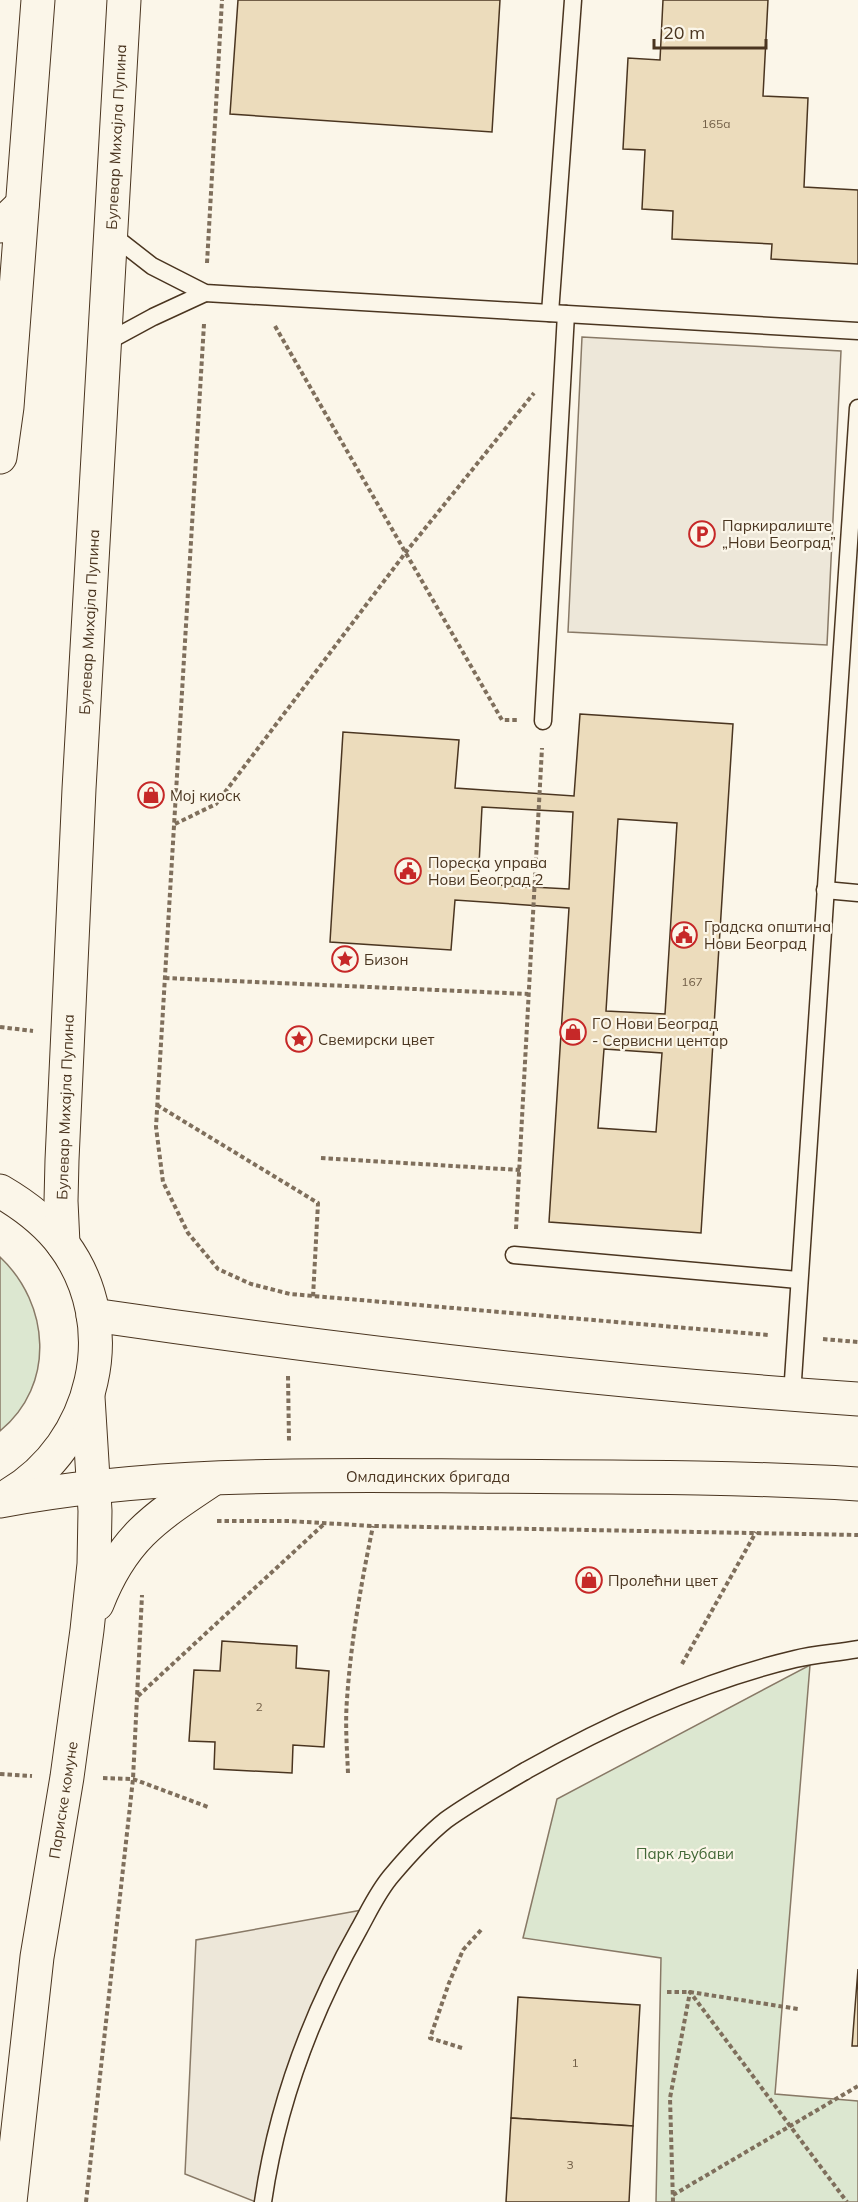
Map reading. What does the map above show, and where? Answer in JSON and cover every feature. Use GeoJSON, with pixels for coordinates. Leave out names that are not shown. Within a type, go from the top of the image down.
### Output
{"type":"FeatureCollection","features":[{"type":"Feature","properties":{"kind":"main road"},"geometry":{"type":"LineString","coordinates":[[0,458],[11,215],[38,0]]}},
{"type":"Feature","properties":{"kind":"main road","name":"Булевар Михајла Пупина"},"geometry":{"type":"LineString","coordinates":[[63,1244],[61,1201],[67,1034],[124,0]]}},
{"type":"Feature","properties":{"kind":"main road"},"geometry":{"type":"LineString","coordinates":[[0,1191],[20,1202],[43,1221],[63,1244],[77,1266],[87,1290],[96,1336],[93,1377],[78,1423],[63,1447],[45,1468],[24,1487],[0,1501]]}},
{"type":"Feature","properties":{"kind":"main road"},"geometry":{"type":"LineString","coordinates":[[93,1315],[288,1343],[523,1371],[858,1399]]}},
{"type":"Feature","properties":{"kind":"main road","name":"Париске комуне"},"geometry":{"type":"LineString","coordinates":[[10,2202],[37,1957],[67,1777],[94,1564],[94,1485],[88,1397]]}},
{"type":"Feature","properties":{"kind":"main road","name":"Омладинских бригада"},"geometry":{"type":"LineString","coordinates":[[0,1501],[94,1485],[290,1475],[771,1479],[858,1484]]}},
{"type":"Feature","properties":{"kind":"main road"},"geometry":{"type":"LineString","coordinates":[[87,1630],[106,1580],[124,1551],[149,1523],[213,1479]]}},
{"type":"Feature","properties":{"kind":"lane"},"geometry":{"type":"LineString","coordinates":[[543,721],[563,356],[558,313],[573,0]]}},
{"type":"Feature","properties":{"kind":"lane"},"geometry":{"type":"LineString","coordinates":[[111,234],[152,266],[205,293],[858,331]]}},
{"type":"Feature","properties":{"kind":"lane"},"geometry":{"type":"LineString","coordinates":[[105,343],[153,316],[205,293]]}},
{"type":"Feature","properties":{"kind":"lane"},"geometry":{"type":"LineString","coordinates":[[792,1395],[794,1338],[858,408]]}},
{"type":"Feature","properties":{"kind":"lane"},"geometry":{"type":"LineString","coordinates":[[825,890],[858,893]]}},
{"type":"Feature","properties":{"kind":"lane"},"geometry":{"type":"LineString","coordinates":[[514,1255],[798,1280]]}},
{"type":"Feature","properties":{"kind":"lane"},"geometry":{"type":"LineString","coordinates":[[263,2202],[269,2168],[296,2064],[315,2014],[339,1965],[389,1877],[413,1851],[446,1821],[503,1784],[601,1731],[714,1683],[796,1659],[858,1650]]}},
{"type":"Feature","properties":{"kind":"path"},"geometry":{"type":"LineString","coordinates":[[222,0],[157,1105],[156,1127],[163,1182],[188,1233],[218,1269],[251,1284],[290,1294],[858,1342]]}},
{"type":"Feature","properties":{"kind":"path"},"geometry":{"type":"LineString","coordinates":[[258,296],[502,720]]}},
{"type":"Feature","properties":{"kind":"path"},"geometry":{"type":"LineString","coordinates":[[174,824],[216,804],[406,552],[563,356]]}},
{"type":"Feature","properties":{"kind":"path"},"geometry":{"type":"LineString","coordinates":[[514,1255],[543,721]]}},
{"type":"Feature","properties":{"kind":"path"},"geometry":{"type":"LineString","coordinates":[[165,978],[528,994]]}},
{"type":"Feature","properties":{"kind":"path"},"geometry":{"type":"LineString","coordinates":[[0,1027],[42,1032]]}},
{"type":"Feature","properties":{"kind":"path"},"geometry":{"type":"LineString","coordinates":[[157,1105],[318,1203],[312,1297]]}},
{"type":"Feature","properties":{"kind":"path"},"geometry":{"type":"LineString","coordinates":[[321,1158],[520,1170]]}},
{"type":"Feature","properties":{"kind":"path"},"geometry":{"type":"LineString","coordinates":[[289,1521],[290,1294]]}},
{"type":"Feature","properties":{"kind":"path"},"geometry":{"type":"LineString","coordinates":[[209,1522],[218,1520],[289,1521],[373,1526],[858,1535]]}},
{"type":"Feature","properties":{"kind":"path"},"geometry":{"type":"LineString","coordinates":[[137,1696],[324,1523]]}},
{"type":"Feature","properties":{"kind":"path"},"geometry":{"type":"LineString","coordinates":[[348,1773],[346,1702],[350,1659],[355,1618],[373,1526]]}},
{"type":"Feature","properties":{"kind":"path"},"geometry":{"type":"LineString","coordinates":[[658,1707],[756,1532]]}},
{"type":"Feature","properties":{"kind":"path"},"geometry":{"type":"LineString","coordinates":[[86,2202],[133,1779],[143,1586]]}},
{"type":"Feature","properties":{"kind":"path"},"geometry":{"type":"LineString","coordinates":[[133,1779],[208,1807]]}},
{"type":"Feature","properties":{"kind":"path"},"geometry":{"type":"LineString","coordinates":[[462,2048],[430,2038],[448,1983],[463,1950],[481,1930]]}},
{"type":"Feature","properties":{"kind":"path"},"geometry":{"type":"LineString","coordinates":[[667,1992],[690,1992],[798,2009]]}},
{"type":"Feature","properties":{"kind":"path"},"geometry":{"type":"LineString","coordinates":[[690,1992],[847,2202]]}},
{"type":"Feature","properties":{"kind":"path"},"geometry":{"type":"LineString","coordinates":[[672,2202],[670,2098],[690,1992]]}},
{"type":"Feature","properties":{"kind":"path"},"geometry":{"type":"LineString","coordinates":[[672,2195],[858,2086]]}},
{"type":"Feature","properties":{"kind":"green space"},"geometry":{"type":"Polygon","coordinates":[[[0,1257],[17,1276],[29,1298],[37,1321],[40,1344],[38,1368],[31,1391],[18,1412],[0,1431],[0,1257]]]}},
{"type":"Feature","properties":{"kind":"green space","name":"Парк љубави"},"geometry":{"type":"Polygon","coordinates":[[[810,1665],[775,2094],[858,2101],[858,2202],[656,2202],[661,1958],[523,1938],[557,1799],[810,1665]]]}},
{"type":"Feature","properties":{"kind":"shaded area","name":"Паркиралиште „Нови Београд”"},"geometry":{"type":"Polygon","coordinates":[[[582,337],[841,351],[827,645],[568,632],[582,337]]]}},
{"type":"Feature","properties":{"kind":"shaded area"},"geometry":{"type":"Polygon","coordinates":[[[362,1910],[256,2202],[185,2174],[196,1940],[362,1910]]]}},
{"type":"Feature","properties":{"kind":"building"},"geometry":{"type":"Polygon","coordinates":[[[238,0],[500,0],[492,132],[230,114],[238,0]]]}},
{"type":"Feature","properties":{"kind":"building"},"geometry":{"type":"Polygon","coordinates":[[[663,0],[768,0],[763,96],[808,98],[804,187],[858,190],[858,264],[771,259],[772,244],[672,239],[673,211],[642,209],[645,150],[623,149],[628,58],[660,60],[663,0]]]}},
{"type":"Feature","properties":{"kind":"building"},"geometry":{"type":"Polygon","coordinates":[[[580,714],[733,724],[701,1233],[549,1222],[569,908],[455,900],[451,950],[330,942],[343,732],[459,740],[455,788],[574,796],[580,714]],[[482,807],[478,884],[569,889],[573,812],[482,807]],[[618,819],[606,1011],[665,1014],[677,823],[618,819]],[[604,1049],[598,1128],[656,1132],[662,1053],[604,1049]]]}},
{"type":"Feature","properties":{"kind":"building"},"geometry":{"type":"Polygon","coordinates":[[[222,1641],[297,1646],[296,1668],[329,1671],[324,1747],[293,1745],[292,1773],[214,1769],[215,1742],[189,1741],[194,1670],[220,1671],[222,1641]]]}},
{"type":"Feature","properties":{"kind":"building"},"geometry":{"type":"Polygon","coordinates":[[[858,1969],[858,2046],[852,2046],[858,1969]]]}},
{"type":"Feature","properties":{"kind":"building"},"geometry":{"type":"Polygon","coordinates":[[[518,1997],[640,2005],[633,2126],[511,2118],[518,1997]]]}},
{"type":"Feature","properties":{"kind":"building"},"geometry":{"type":"Polygon","coordinates":[[[511,2118],[633,2126],[629,2202],[506,2202],[511,2118]]]}},
{"type":"Feature","properties":{"kind":"place","name":"Паркиралиште „Нови Београд”"},"geometry":{"type":"Point","coordinates":[702,534]}},
{"type":"Feature","properties":{"kind":"place","name":"Мој киоск"},"geometry":{"type":"Point","coordinates":[151,795]}},
{"type":"Feature","properties":{"kind":"place","name":"Пореска управа Нови Београд 2"},"geometry":{"type":"Point","coordinates":[408,871]}},
{"type":"Feature","properties":{"kind":"place","name":"Градска општина Нови Београд"},"geometry":{"type":"Point","coordinates":[684,935]}},
{"type":"Feature","properties":{"kind":"place","name":"Бизон"},"geometry":{"type":"Point","coordinates":[345,959]}},
{"type":"Feature","properties":{"kind":"place","name":"ГО Нови Београд - Сервисни центар"},"geometry":{"type":"Point","coordinates":[573,1032]}},
{"type":"Feature","properties":{"kind":"place","name":"Свемирски цвет"},"geometry":{"type":"Point","coordinates":[299,1039]}},
{"type":"Feature","properties":{"kind":"place","name":"Пролећни цвет"},"geometry":{"type":"Point","coordinates":[589,1580]}}]}
